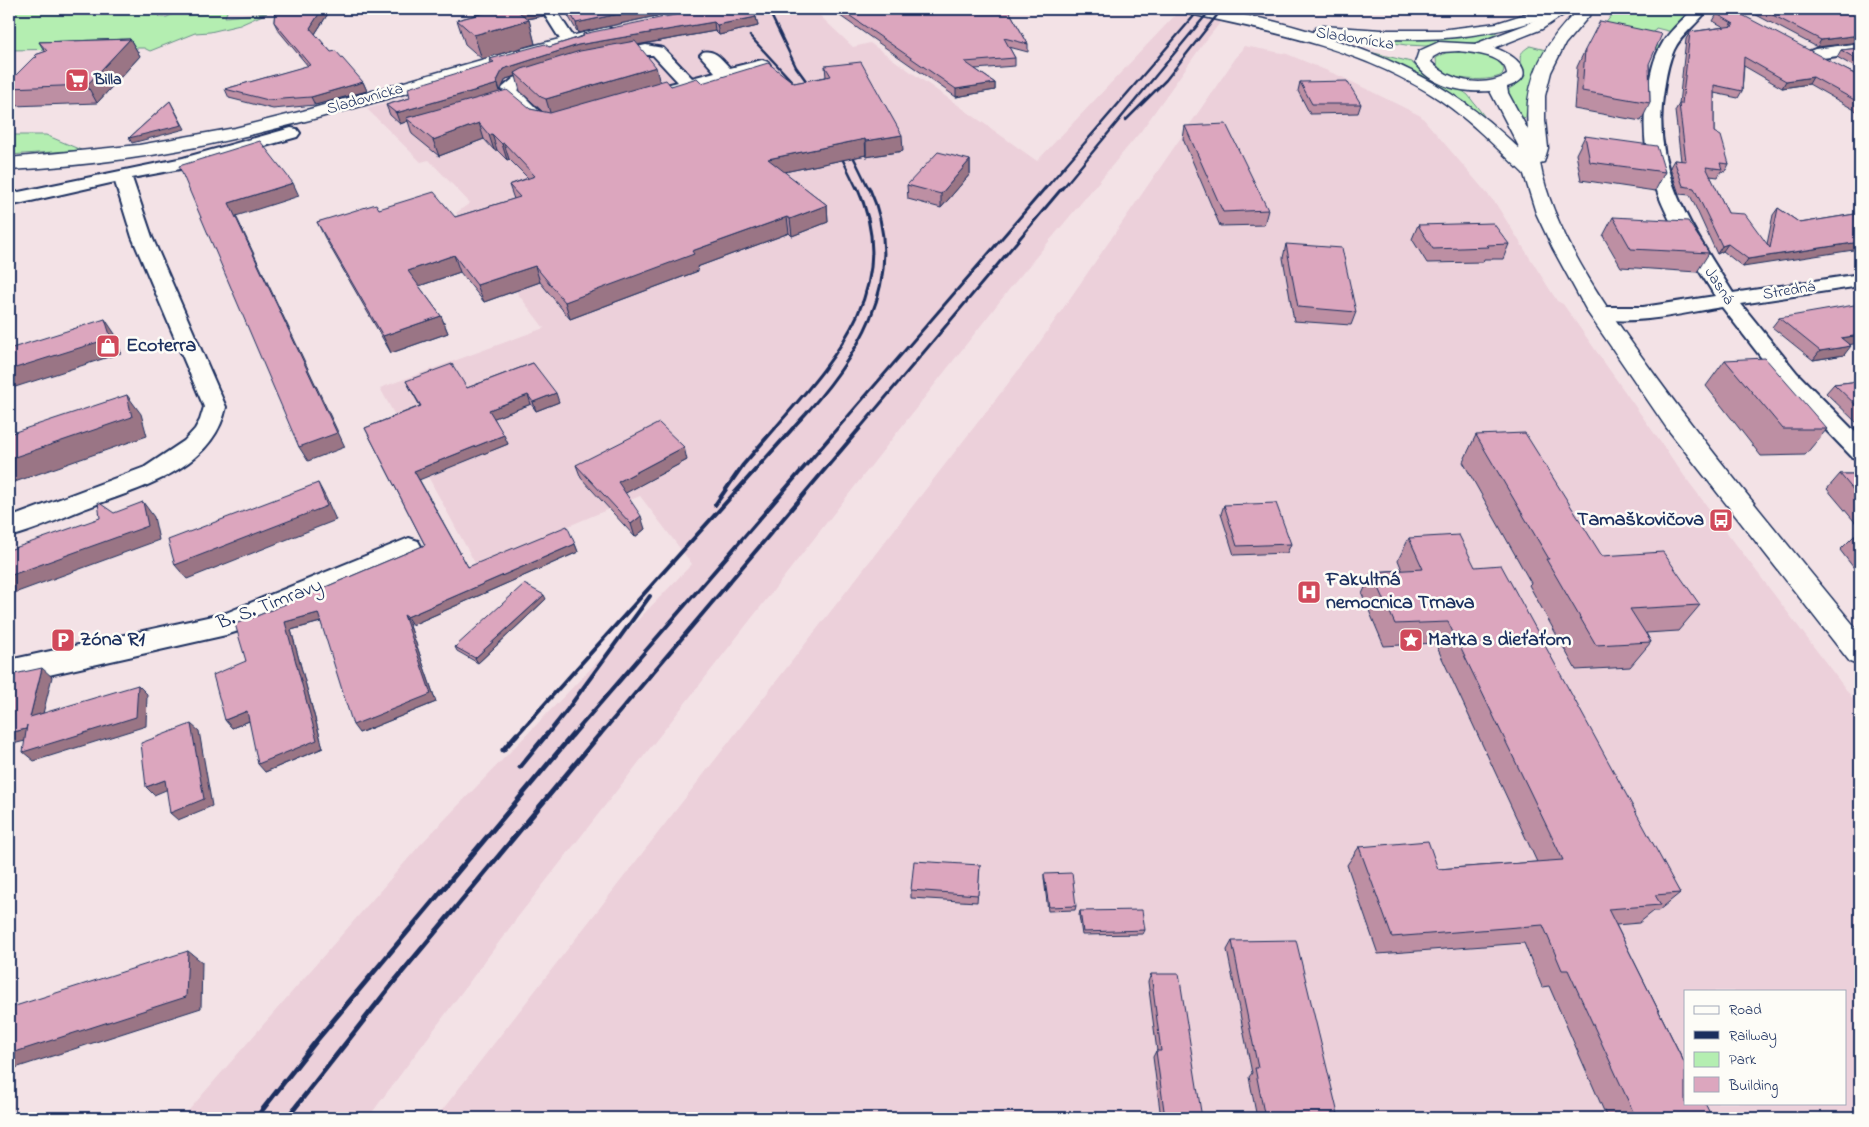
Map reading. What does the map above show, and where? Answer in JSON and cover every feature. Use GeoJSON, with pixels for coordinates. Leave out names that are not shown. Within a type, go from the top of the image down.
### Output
{"type":"FeatureCollection","features":[{"type":"Feature","properties":{"kind":"main road","name":"Sladovnícka"},"geometry":{"type":"LineString","coordinates":[[1190,9],[1427,56]]}},
{"type":"Feature","properties":{"kind":"main road"},"geometry":{"type":"LineString","coordinates":[[1281,28],[1398,36],[1461,33],[1517,24],[1554,9]]}},
{"type":"Feature","properties":{"kind":"main road"},"geometry":{"type":"LineString","coordinates":[[1478,48],[1536,26],[1564,9]]}},
{"type":"Feature","properties":{"kind":"main road"},"geometry":{"type":"LineString","coordinates":[[1507,59],[1511,53],[1579,9]]}},
{"type":"Feature","properties":{"kind":"main road"},"geometry":{"type":"LineString","coordinates":[[1532,171],[1539,151],[1536,121],[1539,82],[1554,49],[1571,24],[1587,9]]}},
{"type":"Feature","properties":{"kind":"main road","name":"Sladovnícka"},"geometry":{"type":"LineString","coordinates":[[9,164],[123,152],[265,126],[568,41],[622,28]]}},
{"type":"Feature","properties":{"kind":"main road"},"geometry":{"type":"LineString","coordinates":[[1281,28],[1365,56],[1422,82],[1468,112],[1532,171]]}},
{"type":"Feature","properties":{"kind":"main road"},"geometry":{"type":"LineString","coordinates":[[1451,46],[1478,48],[1507,59],[1514,65],[1517,71],[1515,77],[1509,82],[1499,85],[1462,84],[1436,75],[1428,69],[1427,56],[1451,46]]}},
{"type":"Feature","properties":{"kind":"main road"},"geometry":{"type":"LineString","coordinates":[[1462,84],[1474,93],[1532,171]]}},
{"type":"Feature","properties":{"kind":"main road"},"geometry":{"type":"LineString","coordinates":[[1499,85],[1500,93],[1528,147],[1532,171],[1546,213],[1563,250],[1599,313],[1698,451],[1860,654]]}},
{"type":"Feature","properties":{"kind":"street"},"geometry":{"type":"LineString","coordinates":[[548,9],[568,41]]}},
{"type":"Feature","properties":{"kind":"street","name":"Jasná"},"geometry":{"type":"LineString","coordinates":[[1701,9],[1668,46],[1662,63],[1652,111],[1656,155],[1662,179],[1678,221],[1728,301],[1789,378],[1860,452]]}},
{"type":"Feature","properties":{"kind":"street"},"geometry":{"type":"LineString","coordinates":[[1800,46],[1838,66]]}},
{"type":"Feature","properties":{"kind":"street"},"geometry":{"type":"LineString","coordinates":[[1815,54],[1860,48]]}},
{"type":"Feature","properties":{"kind":"street"},"geometry":{"type":"LineString","coordinates":[[590,61],[652,49],[662,53],[688,83]]}},
{"type":"Feature","properties":{"kind":"street"},"geometry":{"type":"LineString","coordinates":[[708,54],[726,74]]}},
{"type":"Feature","properties":{"kind":"street"},"geometry":{"type":"LineString","coordinates":[[651,94],[762,65]]}},
{"type":"Feature","properties":{"kind":"street"},"geometry":{"type":"LineString","coordinates":[[551,123],[539,120],[510,92],[513,84],[564,68]]}},
{"type":"Feature","properties":{"kind":"street"},"geometry":{"type":"LineString","coordinates":[[495,102],[514,96]]}},
{"type":"Feature","properties":{"kind":"street"},"geometry":{"type":"LineString","coordinates":[[9,200],[185,163],[291,133]]}},
{"type":"Feature","properties":{"kind":"street"},"geometry":{"type":"LineString","coordinates":[[9,528],[154,473],[192,447],[204,434],[212,420],[215,407],[142,237],[122,175]]}},
{"type":"Feature","properties":{"kind":"street","name":"Stredná"},"geometry":{"type":"LineString","coordinates":[[1599,313],[1643,313],[1860,280]]}},
{"type":"Feature","properties":{"kind":"street","name":"B. S. Timravy"},"geometry":{"type":"LineString","coordinates":[[9,672],[226,624],[253,615],[409,548]]}},
{"type":"Feature","properties":{"kind":"shaded area"},"geometry":{"type":"Polygon","coordinates":[[[768,9],[816,9],[815,11],[853,47],[870,43],[1037,161],[1181,9],[1231,9],[1203,44],[1141,131],[1011,287],[517,918],[368,1118],[182,1118],[420,845],[692,564],[640,496],[476,565],[380,388],[544,328],[456,213],[470,203],[429,160],[421,162],[367,109],[567,50],[619,37],[768,9]]]}},
{"type":"Feature","properties":{"kind":"shaded area","name":"Fakultná nemocnica Trnava"},"geometry":{"type":"Polygon","coordinates":[[[1244,46],[1287,54],[1342,77],[1421,116],[1496,204],[1557,301],[1563,304],[1685,477],[1860,708],[1860,1118],[436,1118],[1035,349],[1244,46]]]}},
{"type":"Feature","properties":{"kind":"green space"},"geometry":{"type":"Polygon","coordinates":[[[11,9],[162,9],[159,17],[167,17],[175,13],[192,12],[194,9],[228,9],[225,17],[267,13],[240,25],[210,32],[195,33],[150,51],[144,48],[9,50],[9,11],[11,9]]]}},
{"type":"Feature","properties":{"kind":"green space"},"geometry":{"type":"Polygon","coordinates":[[[1617,9],[1695,9],[1672,32],[1656,28],[1646,43],[1662,47],[1661,50],[1595,36],[1617,9]]]}},
{"type":"Feature","properties":{"kind":"green space"},"geometry":{"type":"Polygon","coordinates":[[[1494,32],[1502,36],[1480,43],[1444,43],[1426,46],[1375,40],[1376,37],[1442,37],[1494,32]]]}},
{"type":"Feature","properties":{"kind":"green space"},"geometry":{"type":"Polygon","coordinates":[[[1530,46],[1546,50],[1530,118],[1519,117],[1508,94],[1508,90],[1525,76],[1520,56],[1530,46]]]}},
{"type":"Feature","properties":{"kind":"green space"},"geometry":{"type":"Polygon","coordinates":[[[1366,51],[1411,62],[1425,74],[1457,87],[1468,95],[1484,116],[1478,117],[1364,53],[1366,51]]]}},
{"type":"Feature","properties":{"kind":"green space"},"geometry":{"type":"Polygon","coordinates":[[[1457,51],[1484,54],[1491,57],[1501,64],[1504,70],[1502,75],[1495,78],[1474,79],[1452,76],[1444,72],[1438,66],[1436,58],[1447,52],[1457,51]]]}},
{"type":"Feature","properties":{"kind":"green space"},"geometry":{"type":"Polygon","coordinates":[[[9,135],[46,135],[81,150],[9,155],[9,135]]]}},
{"type":"Feature","properties":{"kind":"building"},"geometry":{"type":"Polygon","coordinates":[[[275,9],[322,9],[310,28],[331,52],[336,51],[363,82],[311,97],[268,100],[225,89],[310,65],[274,22],[275,9]]]}},
{"type":"Feature","properties":{"kind":"building"},"geometry":{"type":"Polygon","coordinates":[[[500,9],[515,9],[529,20],[474,35],[457,20],[500,9]]]}},
{"type":"Feature","properties":{"kind":"building"},"geometry":{"type":"Polygon","coordinates":[[[568,9],[642,9],[576,23],[568,9]]]}},
{"type":"Feature","properties":{"kind":"building"},"geometry":{"type":"Polygon","coordinates":[[[703,9],[749,9],[756,17],[717,25],[714,22],[578,45],[503,69],[497,81],[498,84],[396,113],[386,105],[410,98],[408,88],[494,62],[490,59],[545,44],[549,47],[584,36],[583,34],[703,9]]]}},
{"type":"Feature","properties":{"kind":"building"},"geometry":{"type":"Polygon","coordinates":[[[840,9],[1008,9],[1028,44],[1004,38],[1015,58],[965,62],[995,83],[956,89],[840,9]]]}},
{"type":"Feature","properties":{"kind":"building"},"geometry":{"type":"Polygon","coordinates":[[[1726,9],[1731,9],[1860,76],[1860,103],[1813,77],[1786,81],[1744,57],[1742,91],[1714,85],[1714,132],[1721,136],[1729,164],[1720,163],[1722,169],[1706,167],[1728,213],[1745,214],[1770,248],[1778,208],[1800,223],[1855,214],[1856,221],[1860,220],[1860,242],[1748,259],[1728,244],[1722,246],[1694,188],[1683,186],[1674,160],[1686,161],[1679,104],[1682,104],[1690,32],[1733,26],[1730,24],[1734,24],[1717,14],[1726,9]]]}},
{"type":"Feature","properties":{"kind":"building"},"geometry":{"type":"Polygon","coordinates":[[[1761,9],[1860,9],[1860,35],[1821,40],[1761,9]]]}},
{"type":"Feature","properties":{"kind":"building"},"geometry":{"type":"Polygon","coordinates":[[[1600,21],[1662,34],[1649,64],[1650,103],[1582,91],[1585,50],[1600,21]]]}},
{"type":"Feature","properties":{"kind":"building"},"geometry":{"type":"Polygon","coordinates":[[[130,39],[87,85],[9,88],[9,82],[33,58],[37,57],[35,55],[47,51],[39,42],[130,39]]]}},
{"type":"Feature","properties":{"kind":"building"},"geometry":{"type":"Polygon","coordinates":[[[635,41],[656,67],[546,99],[541,97],[515,73],[522,69],[580,51],[635,41]]]}},
{"type":"Feature","properties":{"kind":"building"},"geometry":{"type":"Polygon","coordinates":[[[1860,48],[1860,61],[1841,50],[1860,48]]]}},
{"type":"Feature","properties":{"kind":"building"},"geometry":{"type":"Polygon","coordinates":[[[861,62],[902,135],[866,141],[865,139],[768,159],[827,205],[790,219],[787,217],[692,251],[694,254],[565,302],[535,266],[477,285],[454,255],[408,271],[441,316],[383,336],[317,222],[376,204],[379,209],[434,192],[455,217],[520,197],[509,185],[535,176],[504,143],[502,144],[492,134],[489,135],[479,123],[433,140],[406,118],[507,90],[530,109],[550,113],[666,80],[671,86],[697,78],[702,83],[768,63],[794,83],[831,76],[825,66],[861,62]]]}},
{"type":"Feature","properties":{"kind":"building"},"geometry":{"type":"Polygon","coordinates":[[[1347,81],[1361,104],[1312,104],[1300,82],[1347,81]]]}},
{"type":"Feature","properties":{"kind":"building"},"geometry":{"type":"Polygon","coordinates":[[[170,101],[182,125],[129,138],[170,101]]]}},
{"type":"Feature","properties":{"kind":"building"},"geometry":{"type":"Polygon","coordinates":[[[1226,124],[1268,210],[1223,212],[1185,126],[1226,124]]]}},
{"type":"Feature","properties":{"kind":"building"},"geometry":{"type":"Polygon","coordinates":[[[1585,136],[1657,146],[1665,172],[1590,162],[1585,136]]]}},
{"type":"Feature","properties":{"kind":"building"},"geometry":{"type":"Polygon","coordinates":[[[260,141],[293,183],[229,203],[337,433],[299,447],[179,166],[260,141]]]}},
{"type":"Feature","properties":{"kind":"building"},"geometry":{"type":"Polygon","coordinates":[[[938,152],[970,160],[941,194],[907,185],[938,152]]]}},
{"type":"Feature","properties":{"kind":"building"},"geometry":{"type":"Polygon","coordinates":[[[1613,217],[1688,221],[1709,253],[1631,249],[1613,217]]]}},
{"type":"Feature","properties":{"kind":"building"},"geometry":{"type":"Polygon","coordinates":[[[1493,223],[1509,244],[1487,245],[1489,247],[1433,249],[1418,225],[1493,223]]]}},
{"type":"Feature","properties":{"kind":"building"},"geometry":{"type":"Polygon","coordinates":[[[1286,244],[1342,248],[1356,312],[1298,307],[1286,244]]]}},
{"type":"Feature","properties":{"kind":"building"},"geometry":{"type":"Polygon","coordinates":[[[1860,304],[1860,335],[1841,338],[1851,346],[1820,351],[1779,318],[1860,304]]]}},
{"type":"Feature","properties":{"kind":"building"},"geometry":{"type":"Polygon","coordinates":[[[105,319],[111,338],[9,370],[9,349],[105,319]]]}},
{"type":"Feature","properties":{"kind":"building"},"geometry":{"type":"Polygon","coordinates":[[[1765,358],[1827,429],[1783,429],[1725,360],[1765,358]]]}},
{"type":"Feature","properties":{"kind":"building"},"geometry":{"type":"Polygon","coordinates":[[[533,363],[556,393],[533,402],[528,395],[489,410],[504,435],[414,471],[468,567],[567,526],[575,544],[407,617],[404,615],[431,694],[353,725],[318,613],[285,622],[317,740],[258,764],[247,711],[225,720],[213,675],[246,661],[235,624],[425,545],[365,428],[421,406],[406,381],[452,364],[467,388],[533,363]]]}},
{"type":"Feature","properties":{"kind":"building"},"geometry":{"type":"Polygon","coordinates":[[[1860,381],[1860,409],[1834,384],[1860,381]]]}},
{"type":"Feature","properties":{"kind":"building"},"geometry":{"type":"Polygon","coordinates":[[[127,395],[132,417],[9,459],[9,434],[127,395]]]}},
{"type":"Feature","properties":{"kind":"building"},"geometry":{"type":"Polygon","coordinates":[[[659,423],[684,447],[618,482],[641,516],[631,524],[576,465],[659,423]]]}},
{"type":"Feature","properties":{"kind":"building"},"geometry":{"type":"Polygon","coordinates":[[[1525,433],[1602,556],[1663,552],[1700,605],[1630,609],[1651,642],[1596,645],[1546,559],[1549,559],[1476,435],[1525,433]]]}},
{"type":"Feature","properties":{"kind":"building"},"geometry":{"type":"Polygon","coordinates":[[[1840,474],[1860,474],[1860,498],[1840,474]]]}},
{"type":"Feature","properties":{"kind":"building"},"geometry":{"type":"Polygon","coordinates":[[[318,483],[327,506],[175,565],[168,540],[318,483]]]}},
{"type":"Feature","properties":{"kind":"building"},"geometry":{"type":"Polygon","coordinates":[[[98,502],[114,513],[143,502],[148,526],[9,576],[9,550],[100,518],[98,502]]]}},
{"type":"Feature","properties":{"kind":"building"},"geometry":{"type":"Polygon","coordinates":[[[1276,503],[1291,544],[1237,546],[1224,505],[1276,503]]]}},
{"type":"Feature","properties":{"kind":"building"},"geometry":{"type":"Polygon","coordinates":[[[1459,535],[1475,567],[1501,565],[1680,893],[1655,895],[1661,905],[1608,909],[1684,1062],[1684,1104],[1705,1104],[1712,1118],[1636,1118],[1568,970],[1562,970],[1543,925],[1392,937],[1359,847],[1428,841],[1438,869],[1563,860],[1448,622],[1395,624],[1372,572],[1423,569],[1409,538],[1459,535]]]}},
{"type":"Feature","properties":{"kind":"building"},"geometry":{"type":"Polygon","coordinates":[[[1854,536],[1860,536],[1860,544],[1854,536]]]}},
{"type":"Feature","properties":{"kind":"building"},"geometry":{"type":"Polygon","coordinates":[[[524,584],[544,595],[475,658],[455,647],[524,584]]]}},
{"type":"Feature","properties":{"kind":"building"},"geometry":{"type":"Polygon","coordinates":[[[42,668],[30,717],[138,685],[136,717],[23,752],[27,725],[26,729],[9,733],[9,676],[42,668]]]}},
{"type":"Feature","properties":{"kind":"building"},"geometry":{"type":"Polygon","coordinates":[[[191,724],[204,799],[170,813],[165,780],[146,787],[141,743],[191,724]]]}},
{"type":"Feature","properties":{"kind":"building"},"geometry":{"type":"Polygon","coordinates":[[[914,861],[980,865],[978,895],[911,890],[914,861]]]}},
{"type":"Feature","properties":{"kind":"building"},"geometry":{"type":"Polygon","coordinates":[[[1072,873],[1076,906],[1049,907],[1044,874],[1072,873]]]}},
{"type":"Feature","properties":{"kind":"building"},"geometry":{"type":"Polygon","coordinates":[[[1142,910],[1145,930],[1083,932],[1080,911],[1142,910]]]}},
{"type":"Feature","properties":{"kind":"building"},"geometry":{"type":"Polygon","coordinates":[[[1296,940],[1339,1118],[1265,1118],[1255,1068],[1258,1068],[1232,941],[1296,940]]]}},
{"type":"Feature","properties":{"kind":"building"},"geometry":{"type":"Polygon","coordinates":[[[188,951],[186,997],[9,1054],[9,1008],[188,951]]]}},
{"type":"Feature","properties":{"kind":"building"},"geometry":{"type":"Polygon","coordinates":[[[1151,974],[1179,974],[1202,1118],[1165,1118],[1156,1051],[1161,1051],[1151,974]]]}},
{"type":"Feature","properties":{"kind":"railway"},"geometry":{"type":"LineString","coordinates":[[1045,189],[1200,9]]}},
{"type":"Feature","properties":{"kind":"railway"},"geometry":{"type":"LineString","coordinates":[[1062,189],[1211,9]]}},
{"type":"Feature","properties":{"kind":"railway"},"geometry":{"type":"LineString","coordinates":[[1126,120],[1166,80],[1222,9]]}},
{"type":"Feature","properties":{"kind":"railway"},"geometry":{"type":"LineString","coordinates":[[771,15],[796,67],[815,93]]}},
{"type":"Feature","properties":{"kind":"railway"},"geometry":{"type":"LineString","coordinates":[[750,36],[801,91]]}},
{"type":"Feature","properties":{"kind":"railway"},"geometry":{"type":"LineString","coordinates":[[848,146],[869,189]]}},
{"type":"Feature","properties":{"kind":"railway"},"geometry":{"type":"LineString","coordinates":[[837,148],[857,189]]}},
{"type":"Feature","properties":{"kind":"railway"},"geometry":{"type":"LineString","coordinates":[[774,429],[819,376],[839,348],[856,319],[867,289],[872,257],[869,223],[857,187]]}},
{"type":"Feature","properties":{"kind":"railway"},"geometry":{"type":"LineString","coordinates":[[792,429],[837,376],[855,348],[870,318],[880,287],[884,255],[881,222],[869,187]]}},
{"type":"Feature","properties":{"kind":"railway"},"geometry":{"type":"LineString","coordinates":[[837,429],[1046,187]]}},
{"type":"Feature","properties":{"kind":"railway"},"geometry":{"type":"LineString","coordinates":[[859,429],[1063,187]]}},
{"type":"Feature","properties":{"kind":"railway"},"geometry":{"type":"LineString","coordinates":[[715,505],[743,465],[775,428]]}},
{"type":"Feature","properties":{"kind":"railway"},"geometry":{"type":"LineString","coordinates":[[516,736],[793,428]]}},
{"type":"Feature","properties":{"kind":"railway"},"geometry":{"type":"LineString","coordinates":[[572,736],[838,428]]}},
{"type":"Feature","properties":{"kind":"railway"},"geometry":{"type":"LineString","coordinates":[[599,736],[860,428]]}},
{"type":"Feature","properties":{"kind":"railway"},"geometry":{"type":"LineString","coordinates":[[546,736],[650,596]]}},
{"type":"Feature","properties":{"kind":"railway"},"geometry":{"type":"LineString","coordinates":[[503,750],[517,734]]}},
{"type":"Feature","properties":{"kind":"railway"},"geometry":{"type":"LineString","coordinates":[[520,767],[547,734]]}},
{"type":"Feature","properties":{"kind":"railway"},"geometry":{"type":"LineString","coordinates":[[256,1118],[317,1040],[573,734]]}},
{"type":"Feature","properties":{"kind":"railway"},"geometry":{"type":"LineString","coordinates":[[287,1118],[393,983],[600,734]]}},
{"type":"Feature","properties":{"kind":"place","name":"Billa"},"geometry":{"type":"Point","coordinates":[77,80]}},
{"type":"Feature","properties":{"kind":"place","name":"Ecoterra"},"geometry":{"type":"Point","coordinates":[108,346]}},
{"type":"Feature","properties":{"kind":"place","name":"Tamaškovičova"},"geometry":{"type":"Point","coordinates":[1721,520]}},
{"type":"Feature","properties":{"kind":"place","name":"Fakultná nemocnica Trnava"},"geometry":{"type":"Point","coordinates":[1309,592]}},
{"type":"Feature","properties":{"kind":"place","name":"Zóna R1"},"geometry":{"type":"Point","coordinates":[63,640]}},
{"type":"Feature","properties":{"kind":"place","name":"Matka s dieťaťom"},"geometry":{"type":"Point","coordinates":[1411,640]}}]}
